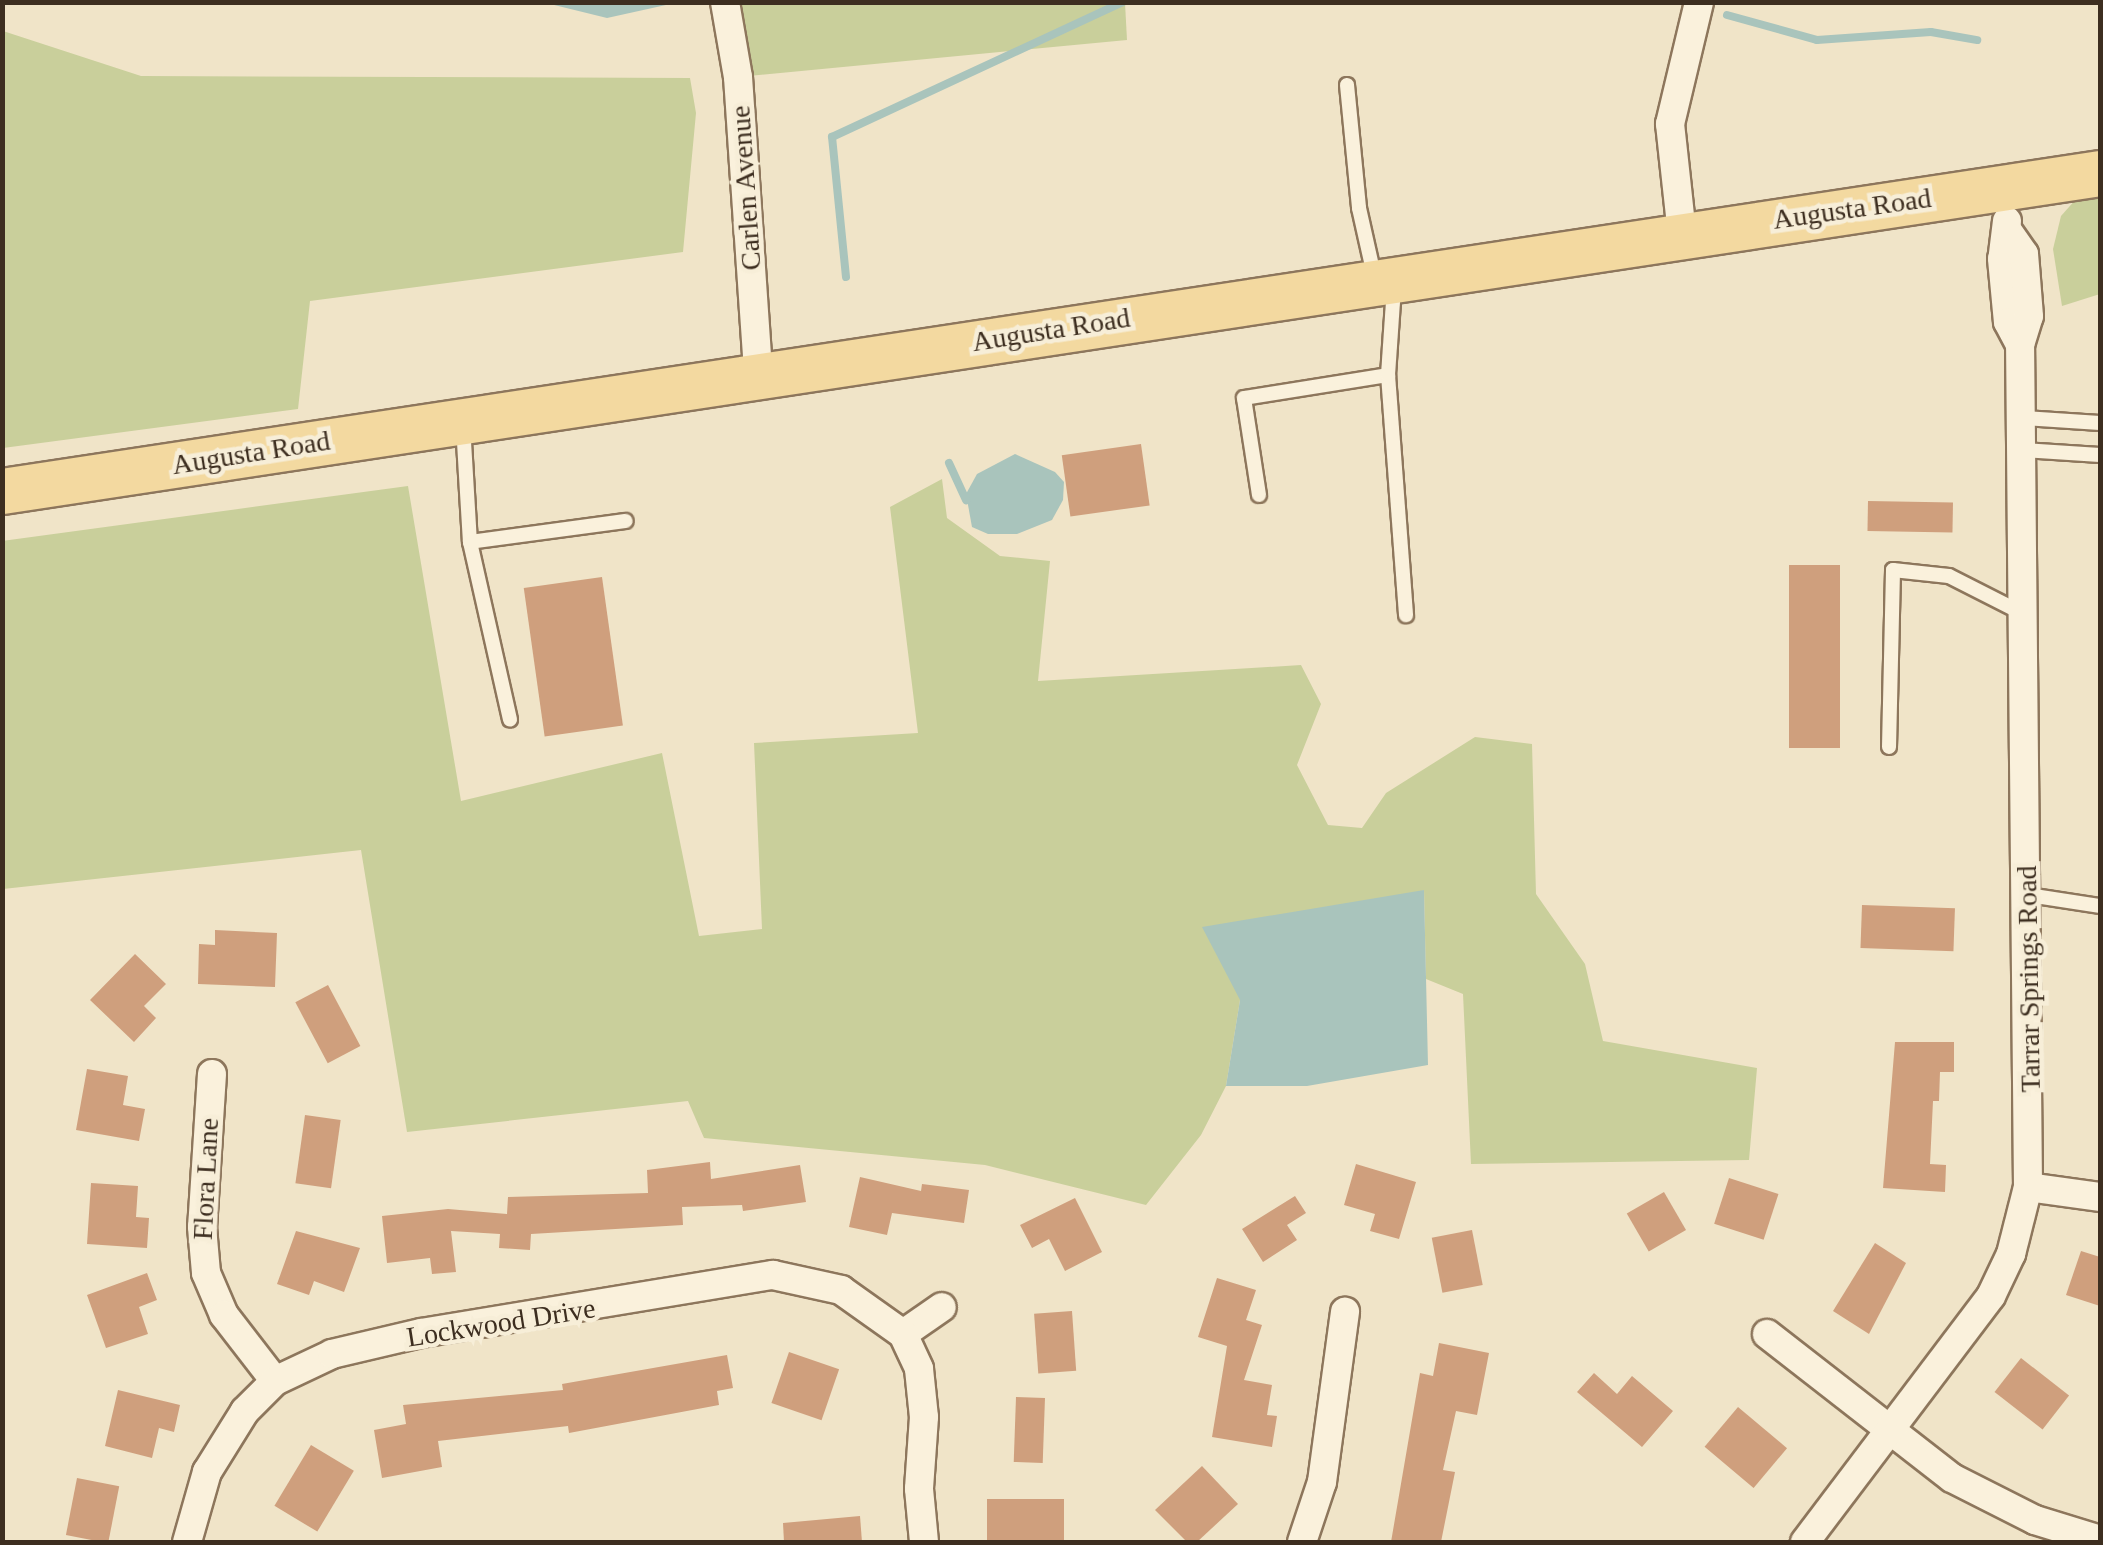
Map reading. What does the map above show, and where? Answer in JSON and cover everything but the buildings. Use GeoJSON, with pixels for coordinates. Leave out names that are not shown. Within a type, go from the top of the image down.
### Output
{"type":"FeatureCollection","features":[{"type":"Feature","properties":{"kind":"main road","name":"Augusta Road"},"geometry":{"type":"LineString","coordinates":[[2,491],[1682,234],[2006,210],[2100,173]]}},
{"type":"Feature","properties":{"kind":"street","name":"Carlen Avenue"},"geometry":{"type":"LineString","coordinates":[[726,2],[738,77],[758,374]]}},
{"type":"Feature","properties":{"kind":"street"},"geometry":{"type":"LineString","coordinates":[[1682,234],[1670,124],[1699,2]]}},
{"type":"Feature","properties":{"kind":"street","name":"Tarrar Springs Road"},"geometry":{"type":"LineString","coordinates":[[1804,1542],[1991,1296],[2012,1254],[2028,1186],[2024,418],[2020,345],[2029,316],[2024,254],[2006,210]]}},
{"type":"Feature","properties":{"kind":"street","name":"Flora Lane"},"geometry":{"type":"LineString","coordinates":[[212,1074],[202,1227],[206,1273],[224,1315],[275,1381]]}},
{"type":"Feature","properties":{"kind":"street"},"geometry":{"type":"LineString","coordinates":[[2028,1186],[2100,1197]]}},
{"type":"Feature","properties":{"kind":"street","name":"Lockwood Drive"},"geometry":{"type":"LineString","coordinates":[[187,1542],[198,1493],[218,1451],[275,1381],[332,1354],[421,1333],[773,1276],[841,1290],[903,1334]]}},
{"type":"Feature","properties":{"kind":"street"},"geometry":{"type":"LineString","coordinates":[[924,1542],[919,1489],[924,1417],[919,1369],[903,1334],[942,1307]]}},
{"type":"Feature","properties":{"kind":"street"},"geometry":{"type":"LineString","coordinates":[[1302,1542],[1322,1482],[1346,1312]]}},
{"type":"Feature","properties":{"kind":"street"},"geometry":{"type":"LineString","coordinates":[[1767,1334],[1889,1430],[1992,1501],[2100,1540]]}},
{"type":"Feature","properties":{"kind":"lane"},"geometry":{"type":"LineString","coordinates":[[1347,84],[1358,208],[1385,279],[1406,616]]}},
{"type":"Feature","properties":{"kind":"lane"},"geometry":{"type":"LineString","coordinates":[[1260,495],[1244,398],[1388,375]]}},
{"type":"Feature","properties":{"kind":"lane"},"geometry":{"type":"LineString","coordinates":[[2024,418],[2100,423]]}},
{"type":"Feature","properties":{"kind":"lane"},"geometry":{"type":"LineString","coordinates":[[463,420],[470,542],[510,720]]}},
{"type":"Feature","properties":{"kind":"lane"},"geometry":{"type":"LineString","coordinates":[[2023,450],[2100,454]]}},
{"type":"Feature","properties":{"kind":"lane"},"geometry":{"type":"LineString","coordinates":[[470,542],[626,521]]}},
{"type":"Feature","properties":{"kind":"lane"},"geometry":{"type":"LineString","coordinates":[[1889,747],[1892,570],[1949,576],[2025,615]]}},
{"type":"Feature","properties":{"kind":"lane"},"geometry":{"type":"LineString","coordinates":[[2028,895],[2100,906]]}},
{"type":"Feature","properties":{"kind":"green space"},"geometry":{"type":"Polygon","coordinates":[[[725,3],[1125,3],[1127,40],[738,77],[725,3]]]}},
{"type":"Feature","properties":{"kind":"green space"},"geometry":{"type":"Polygon","coordinates":[[[3,31],[141,76],[690,78],[696,113],[683,252],[310,301],[298,409],[3,448],[3,31]]]}},
{"type":"Feature","properties":{"kind":"green space"},"geometry":{"type":"Polygon","coordinates":[[[2100,195],[2100,294],[2062,306],[2053,249],[2061,216],[2077,198],[2100,195]]]}},
{"type":"Feature","properties":{"kind":"green space"},"geometry":{"type":"Polygon","coordinates":[[[942,479],[947,518],[1000,556],[1050,561],[1038,681],[1301,665],[1321,704],[1297,765],[1328,825],[1362,828],[1386,793],[1475,737],[1532,744],[1536,894],[1585,964],[1603,1041],[1757,1068],[1749,1160],[1471,1164],[1463,994],[1426,979],[1424,890],[1240,1000],[1226,1086],[1201,1135],[1146,1205],[985,1165],[704,1138],[688,1101],[407,1132],[361,850],[3,889],[2,541],[408,486],[461,801],[662,753],[699,936],[762,929],[754,743],[918,733],[890,507],[942,479]]]}},
{"type":"Feature","properties":{"kind":"water"},"geometry":{"type":"Polygon","coordinates":[[[546,3],[675,3],[607,18],[546,3]]]}},
{"type":"Feature","properties":{"kind":"water"},"geometry":{"type":"Polygon","coordinates":[[[1015,454],[1055,472],[1064,482],[1063,500],[1052,520],[1017,534],[988,534],[972,527],[966,494],[977,474],[1015,454]]]}},
{"type":"Feature","properties":{"kind":"water"},"geometry":{"type":"Polygon","coordinates":[[[1424,890],[1428,1065],[1307,1086],[1226,1086],[1240,1000],[1202,927],[1424,890]]]}},
{"type":"Feature","properties":{"kind":"waterway"},"geometry":{"type":"LineString","coordinates":[[846,277],[832,137],[1123,2]]}},
{"type":"Feature","properties":{"kind":"waterway"},"geometry":{"type":"LineString","coordinates":[[1727,15],[1817,40],[1931,32],[1977,40]]}},
{"type":"Feature","properties":{"kind":"waterway"},"geometry":{"type":"LineString","coordinates":[[949,463],[966,500]]}}]}
